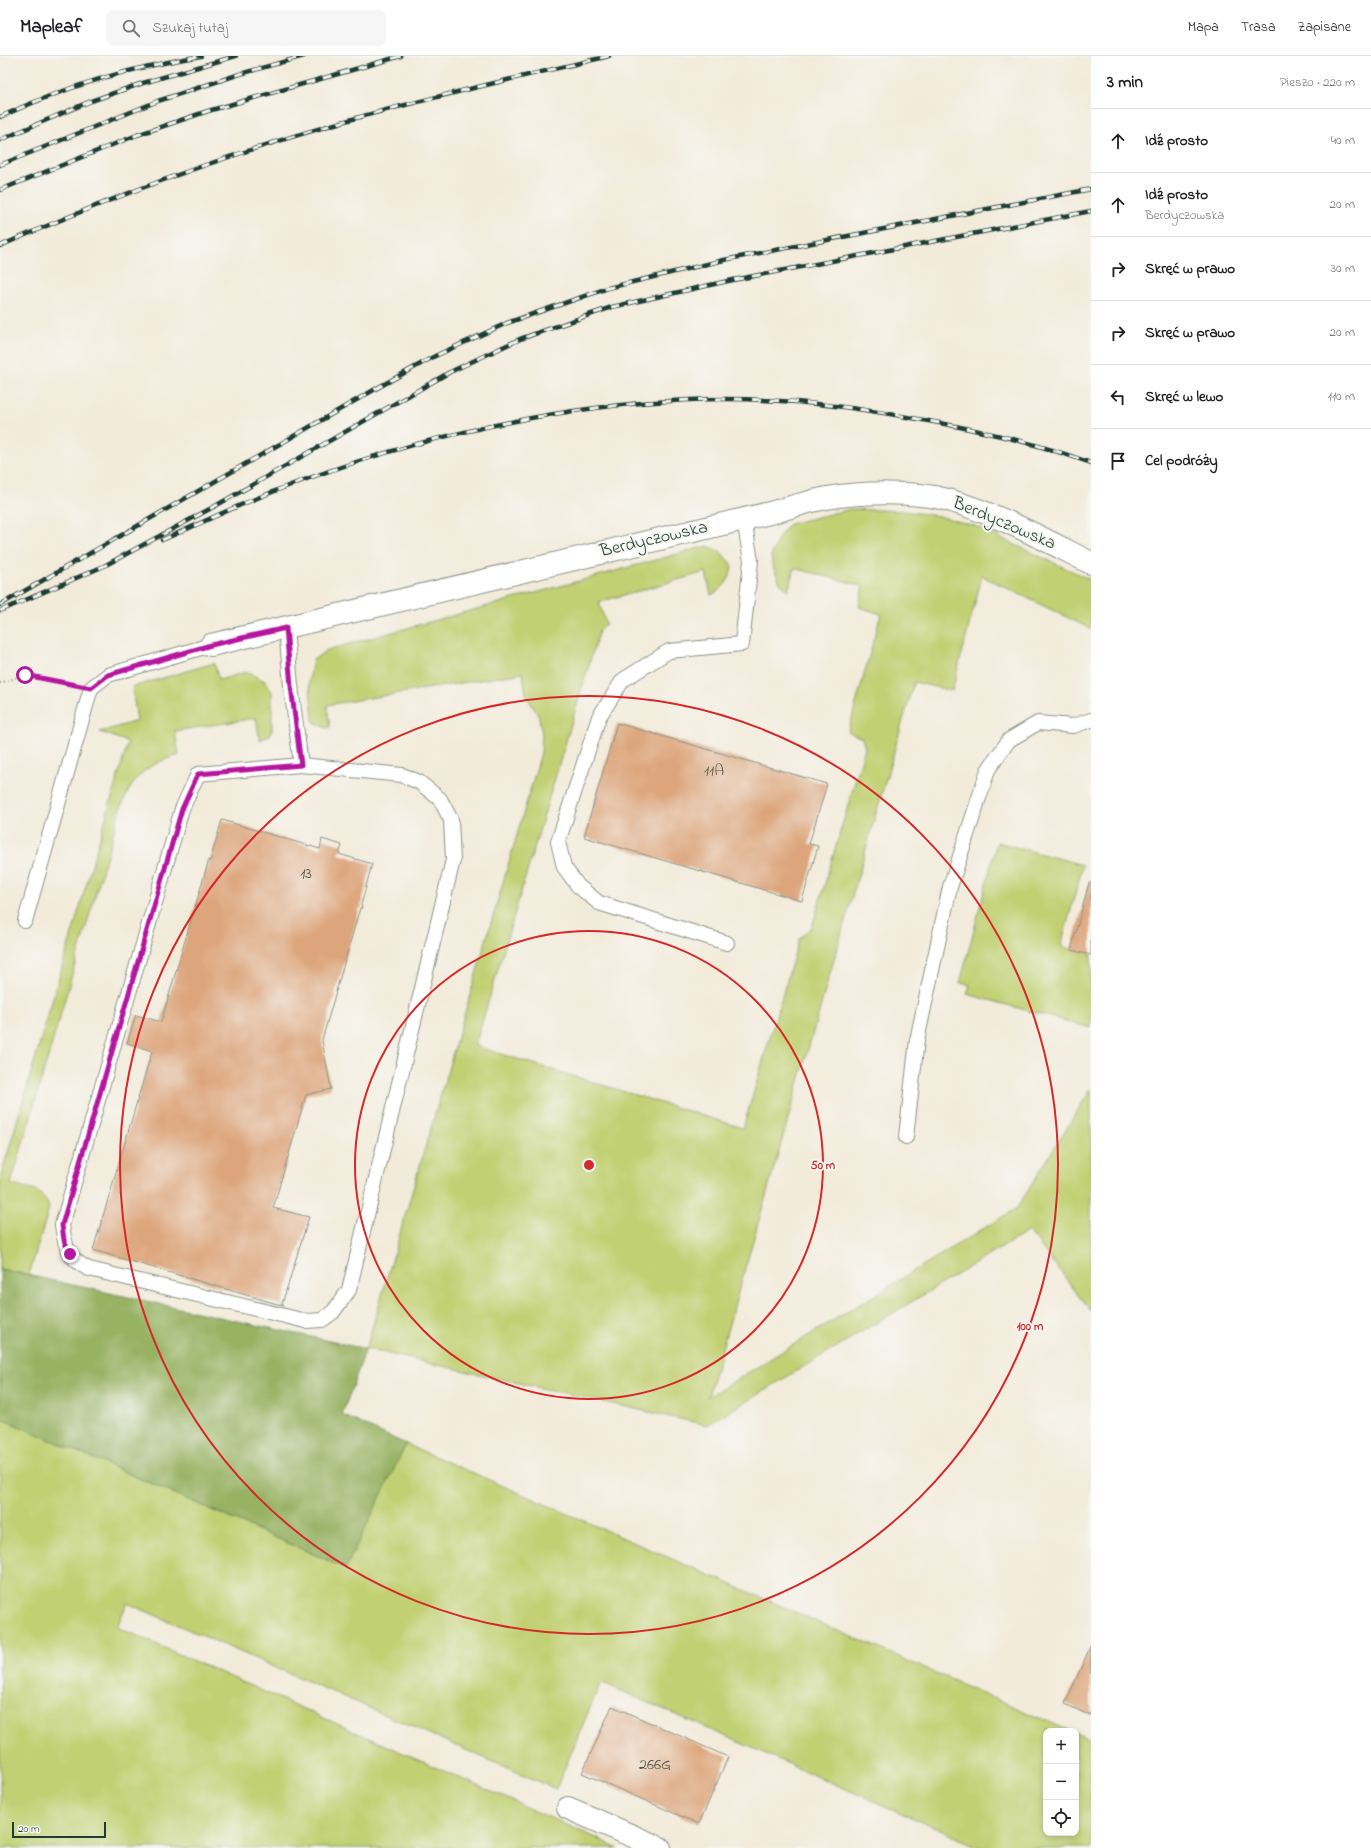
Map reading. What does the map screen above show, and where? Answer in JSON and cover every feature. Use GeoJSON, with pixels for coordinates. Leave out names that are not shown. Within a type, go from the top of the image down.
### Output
{"type":"FeatureCollection","features":[{"type":"Feature","properties":{"kind":"street","name":"Berdyczowska"},"geometry":{"type":"LineString","coordinates":[[211,645],[827,498],[870,493],[912,495],[948,500],[994,517],[1091,563]]}},
{"type":"Feature","properties":{"kind":"street"},"geometry":{"type":"LineString","coordinates":[[568,1808],[660,1848]]}},
{"type":"Feature","properties":{"kind":"lane"},"geometry":{"type":"LineString","coordinates":[[727,943],[600,903],[578,886],[564,867],[558,842],[598,717],[623,680],[669,651],[742,644],[751,561],[744,519]]}},
{"type":"Feature","properties":{"kind":"lane"},"geometry":{"type":"LineString","coordinates":[[286,628],[291,686],[301,765]]}},
{"type":"Feature","properties":{"kind":"lane"},"geometry":{"type":"LineString","coordinates":[[26,921],[91,688],[108,675],[211,645]]}},
{"type":"Feature","properties":{"kind":"lane"},"geometry":{"type":"LineString","coordinates":[[906,1136],[917,1040],[950,887],[988,770],[1009,740],[1038,724],[1073,726],[1091,720]]}},
{"type":"Feature","properties":{"kind":"lane"},"geometry":{"type":"LineString","coordinates":[[301,765],[402,775],[419,782],[440,799],[450,820],[453,860],[349,1290],[333,1312],[322,1320],[306,1321],[89,1269],[78,1264],[70,1254],[64,1240],[62,1225],[182,809],[198,774],[301,765]]}},
{"type":"Feature","properties":{"kind":"path"},"geometry":{"type":"LineString","coordinates":[[0,683],[25,675],[91,688]]}},
{"type":"Feature","properties":{"kind":"green space"},"geometry":{"type":"Polygon","coordinates":[[[850,509],[903,511],[939,516],[975,526],[1091,580],[1091,629],[982,576],[952,691],[914,682],[708,1397],[1017,1208],[1091,1089],[1091,1311],[1029,1231],[707,1425],[366,1349],[541,753],[542,734],[539,717],[526,695],[523,673],[327,705],[330,727],[326,728],[314,722],[313,718],[309,681],[313,660],[327,650],[707,546],[720,551],[732,565],[730,575],[726,583],[716,593],[711,595],[706,572],[599,602],[606,624],[599,631],[475,1046],[743,1128],[799,939],[812,927],[865,748],[862,738],[848,732],[881,614],[859,607],[863,586],[794,568],[788,591],[780,583],[772,564],[771,556],[779,537],[789,524],[850,509]]]}},
{"type":"Feature","properties":{"kind":"green space"},"geometry":{"type":"Polygon","coordinates":[[[214,663],[219,680],[246,672],[265,681],[272,692],[272,730],[270,735],[260,740],[256,718],[175,731],[179,755],[149,767],[137,779],[126,796],[121,807],[11,1184],[39,1193],[43,1196],[49,1208],[29,1275],[0,1269],[0,1179],[128,742],[100,732],[137,721],[132,687],[214,663]]]}},
{"type":"Feature","properties":{"kind":"green space"},"geometry":{"type":"Polygon","coordinates":[[[997,842],[1083,865],[1061,946],[1091,955],[1091,1028],[967,994],[970,985],[960,983],[997,842]]]}},
{"type":"Feature","properties":{"kind":"green space"},"geometry":{"type":"Polygon","coordinates":[[[0,1269],[366,1349],[342,1415],[406,1444],[346,1568],[0,1418],[0,1269]]]}},
{"type":"Feature","properties":{"kind":"green space"},"geometry":{"type":"Polygon","coordinates":[[[0,1418],[345,1568],[406,1444],[1063,1728],[1043,1728],[1043,1836],[1079,1836],[1079,1734],[1091,1740],[1091,1848],[981,1848],[601,1682],[556,1789],[127,1603],[117,1627],[619,1848],[0,1848],[0,1418]]]}},
{"type":"Feature","properties":{"kind":"building"},"geometry":{"type":"Polygon","coordinates":[[[617,723],[827,784],[809,844],[818,846],[802,901],[584,837],[617,723]]]}},
{"type":"Feature","properties":{"kind":"building"},"geometry":{"type":"Polygon","coordinates":[[[222,820],[320,849],[322,839],[342,845],[339,854],[372,864],[361,905],[362,908],[360,908],[322,1040],[331,1089],[306,1095],[273,1208],[309,1217],[282,1304],[284,1306],[93,1250],[152,1051],[127,1043],[136,1015],[161,1022],[208,860],[210,861],[222,820]]]}},
{"type":"Feature","properties":{"kind":"building"},"geometry":{"type":"Polygon","coordinates":[[[1089,883],[1091,883],[1091,955],[1071,950],[1089,883]]]}},
{"type":"Feature","properties":{"kind":"building"},"geometry":{"type":"Polygon","coordinates":[[[1091,1645],[1091,1716],[1065,1704],[1091,1645]]]}},
{"type":"Feature","properties":{"kind":"building"},"geometry":{"type":"Polygon","coordinates":[[[612,1706],[728,1757],[699,1824],[582,1773],[612,1706]]]}},
{"type":"Feature","properties":{"kind":"railway"},"geometry":{"type":"LineString","coordinates":[[0,117],[49,96],[98,79],[148,66],[201,56]]}},
{"type":"Feature","properties":{"kind":"railway"},"geometry":{"type":"LineString","coordinates":[[0,140],[91,101],[143,83],[236,56]]}},
{"type":"Feature","properties":{"kind":"railway"},"geometry":{"type":"LineString","coordinates":[[0,165],[158,101],[240,74],[304,56]]}},
{"type":"Feature","properties":{"kind":"railway"},"geometry":{"type":"LineString","coordinates":[[0,190],[137,135],[208,111],[401,56]]}},
{"type":"Feature","properties":{"kind":"railway"},"geometry":{"type":"LineString","coordinates":[[0,246],[82,211],[165,179],[249,150],[335,124],[471,88],[609,56]]}},
{"type":"Feature","properties":{"kind":"railway"},"geometry":{"type":"LineString","coordinates":[[0,605],[379,387],[435,356],[507,323],[608,288],[724,260],[1091,189]]}},
{"type":"Feature","properties":{"kind":"railway"},"geometry":{"type":"LineString","coordinates":[[0,611],[104,566],[217,505],[450,372],[520,339],[612,307],[728,281],[1091,211]]}},
{"type":"Feature","properties":{"kind":"railway"},"geometry":{"type":"LineString","coordinates":[[162,540],[243,504],[306,479],[413,445],[523,419],[579,410],[634,404],[689,400],[748,399],[836,406],[894,415],[987,433],[1050,449],[1091,463]]}},
{"type":"Feature","properties":{"kind":"route"},"geometry":{"type":"LineString","coordinates":[[25,675],[91,688],[108,675],[211,645],[286,628],[291,686],[301,765],[198,774],[182,809],[62,1225],[64,1240],[70,1254]]}}]}
